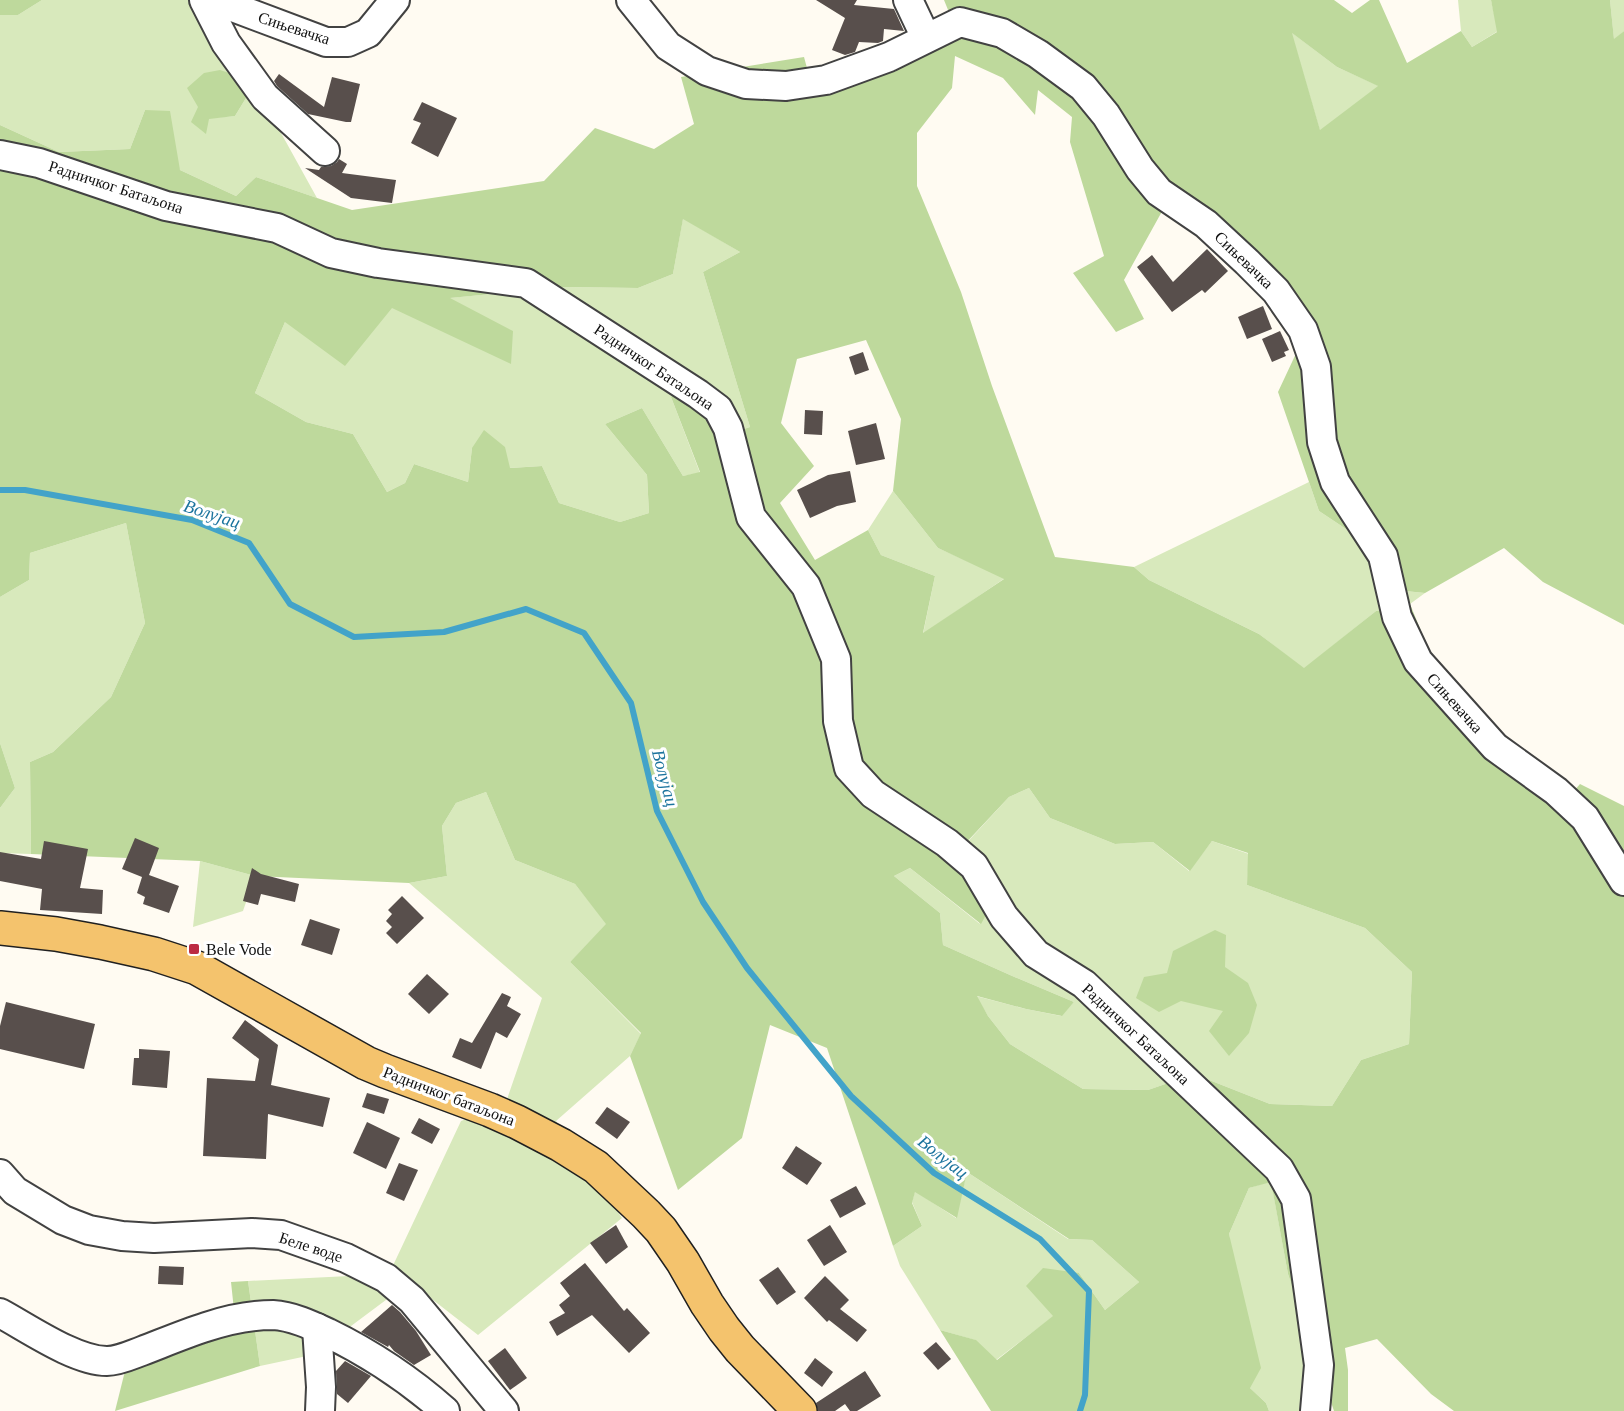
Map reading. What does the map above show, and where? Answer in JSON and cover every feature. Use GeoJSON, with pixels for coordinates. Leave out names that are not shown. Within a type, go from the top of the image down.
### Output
{"type":"FeatureCollection","features":[{"type":"Feature","properties":{"kind":"main road","name":"Радничког батаљона"},"geometry":{"type":"LineString","coordinates":[[0,928],[56,934],[100,942],[154,954],[196,968],[366,1063],[490,1110],[561,1145],[596,1167],[646,1214],[672,1246],[729,1336],[800,1411]]}},
{"type":"Feature","properties":{"kind":"street"},"geometry":{"type":"LineString","coordinates":[[204,0],[226,43],[265,98],[326,151]]}},
{"type":"Feature","properties":{"kind":"street","name":"Сињевачка"},"geometry":{"type":"LineString","coordinates":[[214,0],[326,42],[348,42],[368,33],[395,0]]}},
{"type":"Feature","properties":{"kind":"street","name":"Сињевачка"},"geometry":{"type":"LineString","coordinates":[[631,0],[668,46],[707,71],[746,84],[786,86],[826,80],[889,57],[960,22],[1002,33],[1038,54],[1083,87],[1106,115],[1140,170],[1159,192],[1206,224],[1247,262],[1276,291],[1303,330],[1316,367],[1322,442],[1335,482],[1383,556],[1397,617],[1418,661],[1495,747],[1556,791],[1585,818],[1624,881]]}},
{"type":"Feature","properties":{"kind":"street"},"geometry":{"type":"LineString","coordinates":[[908,0],[926,38]]}},
{"type":"Feature","properties":{"kind":"street","name":"Радничког Батаљона"},"geometry":{"type":"LineString","coordinates":[[0,155],[39,163],[166,206],[277,228],[331,253],[526,283],[718,409],[728,429],[751,517],[806,586],[836,659],[838,721],[849,768],[873,794],[947,843],[974,866],[1004,917],[1036,954],[1084,984],[1279,1169],[1296,1198],[1319,1365],[1315,1411]]}},
{"type":"Feature","properties":{"kind":"street","name":"Беле воде"},"geometry":{"type":"LineString","coordinates":[[0,1174],[15,1191],[63,1220],[89,1230],[122,1236],[154,1238],[252,1233],[281,1235],[346,1258],[386,1278],[412,1300],[504,1411]]}},
{"type":"Feature","properties":{"kind":"street"},"geometry":{"type":"LineString","coordinates":[[0,1313],[80,1355],[109,1361],[126,1357],[206,1327],[248,1317],[274,1315],[302,1321],[373,1357],[446,1411]]}},
{"type":"Feature","properties":{"kind":"street"},"geometry":{"type":"LineString","coordinates":[[316,1328],[321,1387],[320,1411]]}},
{"type":"Feature","properties":{"kind":"green space"},"geometry":{"type":"Polygon","coordinates":[[[0,0],[42,0],[18,15],[0,15],[0,0]]]}},
{"type":"Feature","properties":{"kind":"green space"},"geometry":{"type":"Polygon","coordinates":[[[42,0],[207,0],[239,58],[209,118],[235,116],[246,98],[265,104],[317,198],[256,177],[236,196],[180,170],[145,110],[130,149],[59,152],[0,125],[0,15],[18,15],[42,0]]]}},
{"type":"Feature","properties":{"kind":"green space"},"geometry":{"type":"Polygon","coordinates":[[[944,0],[1334,0],[1352,13],[1370,0],[1379,0],[1407,63],[1461,31],[1472,47],[1497,32],[1491,0],[1610,0],[1614,39],[1624,31],[1624,625],[1543,582],[1504,548],[1425,593],[1375,588],[1361,539],[1319,511],[1278,392],[1300,345],[1276,305],[1165,206],[1124,280],[1144,319],[1116,332],[1073,273],[1104,256],[1070,142],[1072,117],[1038,90],[1035,115],[1003,78],[955,56],[952,88],[917,133],[917,186],[961,292],[992,386],[1055,557],[1134,567],[1149,580],[1259,634],[1304,668],[1376,611],[1410,604],[1456,716],[1560,807],[1580,784],[1624,806],[1624,1411],[1454,1411],[1431,1394],[1377,1339],[1345,1348],[1348,1370],[1348,1411],[1334,1411],[1288,1274],[1271,1182],[1249,1188],[1229,1234],[1261,1368],[1250,1388],[1266,1403],[1269,1411],[991,1411],[940,1330],[976,1340],[997,1360],[1053,1316],[1026,1286],[1043,1268],[1079,1273],[1105,1310],[1139,1282],[1092,1240],[1069,1239],[967,1172],[957,1218],[915,1192],[912,1203],[922,1226],[893,1246],[827,1048],[770,1025],[742,1138],[678,1190],[630,1056],[641,1033],[570,962],[606,924],[575,884],[515,860],[486,792],[456,803],[442,826],[447,876],[409,883],[255,876],[200,861],[31,854],[30,762],[53,752],[111,697],[145,623],[126,523],[30,553],[29,580],[0,597],[0,125],[59,152],[130,149],[145,110],[170,111],[180,170],[236,196],[256,177],[352,210],[544,181],[595,128],[654,149],[694,124],[681,77],[804,57],[813,90],[957,32],[944,0]],[[1292,33],[1320,130],[1378,86],[1337,67],[1292,33]],[[683,219],[673,274],[638,288],[564,287],[450,298],[513,331],[511,364],[392,308],[345,366],[285,322],[255,393],[306,422],[353,434],[387,492],[405,483],[414,464],[468,482],[472,448],[484,430],[505,447],[510,468],[542,466],[559,503],[620,522],[649,513],[647,475],[605,424],[642,408],[683,476],[700,472],[671,397],[694,384],[720,437],[750,427],[703,272],[740,252],[683,219]],[[866,340],[797,359],[781,423],[814,466],[780,503],[815,560],[868,530],[881,555],[935,576],[923,633],[1004,579],[938,548],[893,491],[901,419],[866,340]],[[1029,788],[1009,797],[948,862],[964,874],[987,913],[981,924],[910,868],[894,876],[940,913],[943,945],[1074,1002],[1062,1016],[977,996],[988,1016],[1010,1044],[1083,1089],[1148,1090],[1194,1074],[1270,1104],[1332,1106],[1361,1060],[1409,1044],[1412,972],[1365,928],[1247,885],[1248,853],[1212,841],[1190,871],[1153,842],[1115,844],[1050,818],[1029,788]]]}},
{"type":"Feature","properties":{"kind":"green space"},"geometry":{"type":"Polygon","coordinates":[[[1458,0],[1491,0],[1498,31],[1472,47],[1461,31],[1458,0]]]}},
{"type":"Feature","properties":{"kind":"green space"},"geometry":{"type":"Polygon","coordinates":[[[1610,0],[1624,0],[1624,31],[1614,40],[1610,0]]]}},
{"type":"Feature","properties":{"kind":"green space"},"geometry":{"type":"Polygon","coordinates":[[[1291,32],[1337,67],[1379,86],[1320,131],[1291,32]]]}},
{"type":"Feature","properties":{"kind":"green space"},"geometry":{"type":"Polygon","coordinates":[[[220,70],[232,74],[265,104],[246,98],[235,116],[209,119],[206,134],[191,122],[198,107],[187,88],[204,73],[220,70]]]}},
{"type":"Feature","properties":{"kind":"green space"},"geometry":{"type":"Polygon","coordinates":[[[683,218],[740,252],[703,272],[750,427],[720,437],[671,397],[700,473],[683,476],[642,408],[605,424],[647,475],[649,513],[620,522],[559,503],[542,466],[509,468],[472,448],[468,482],[414,464],[405,483],[387,492],[353,434],[306,422],[255,393],[285,322],[392,307],[511,363],[449,298],[564,287],[638,288],[673,274],[683,218]]]}},
{"type":"Feature","properties":{"kind":"green space"},"geometry":{"type":"Polygon","coordinates":[[[1309,482],[1319,511],[1361,539],[1375,588],[1425,593],[1410,604],[1376,611],[1304,669],[1259,634],[1149,580],[1134,567],[1309,482]]]}},
{"type":"Feature","properties":{"kind":"green space"},"geometry":{"type":"Polygon","coordinates":[[[893,491],[938,548],[1005,578],[923,634],[935,576],[881,555],[868,530],[893,491]]]}},
{"type":"Feature","properties":{"kind":"green space"},"geometry":{"type":"Polygon","coordinates":[[[126,523],[145,623],[111,697],[53,752],[30,762],[31,854],[0,853],[0,808],[15,788],[0,743],[0,597],[29,580],[30,553],[126,523]]]}},
{"type":"Feature","properties":{"kind":"green space"},"geometry":{"type":"Polygon","coordinates":[[[0,743],[15,788],[0,808],[0,743]]]}},
{"type":"Feature","properties":{"kind":"green space"},"geometry":{"type":"Polygon","coordinates":[[[1029,788],[1050,818],[1115,844],[1153,842],[1189,871],[1212,841],[1249,854],[1247,885],[1365,928],[1412,972],[1409,1044],[1361,1060],[1332,1106],[1270,1104],[1194,1074],[1148,1090],[1083,1089],[1010,1044],[976,996],[1061,1016],[1074,1002],[943,945],[940,913],[894,876],[910,868],[980,924],[948,863],[1009,797],[1029,788]]]}},
{"type":"Feature","properties":{"kind":"green space"},"geometry":{"type":"Polygon","coordinates":[[[486,792],[515,860],[575,884],[607,924],[570,962],[641,1034],[630,1056],[556,1121],[622,1218],[478,1335],[410,1282],[307,1356],[260,1366],[248,1281],[389,1274],[461,1121],[505,1105],[542,998],[409,883],[447,876],[442,826],[456,803],[486,792]]]}},
{"type":"Feature","properties":{"kind":"green space"},"geometry":{"type":"Polygon","coordinates":[[[200,861],[255,876],[243,911],[193,927],[200,861]]]}},
{"type":"Feature","properties":{"kind":"green space"},"geometry":{"type":"Polygon","coordinates":[[[1215,930],[1226,935],[1225,967],[1248,983],[1257,1005],[1249,1033],[1229,1056],[1209,1031],[1223,1011],[1181,1001],[1159,1012],[1136,998],[1144,977],[1167,973],[1173,951],[1215,930]]]}},
{"type":"Feature","properties":{"kind":"green space"},"geometry":{"type":"Polygon","coordinates":[[[967,1172],[1068,1239],[1092,1240],[1139,1282],[1105,1310],[1079,1273],[1054,1316],[996,1360],[975,1340],[940,1330],[900,1266],[893,1246],[922,1226],[912,1202],[915,1191],[956,1218],[967,1172]]]}},
{"type":"Feature","properties":{"kind":"green space"},"geometry":{"type":"Polygon","coordinates":[[[1271,1181],[1288,1274],[1328,1392],[1324,1411],[1269,1411],[1266,1403],[1250,1388],[1229,1234],[1249,1188],[1271,1181]]]}},
{"type":"Feature","properties":{"kind":"green space"},"geometry":{"type":"Polygon","coordinates":[[[248,1281],[260,1366],[115,1411],[125,1371],[236,1329],[231,1282],[248,1281]]]}},
{"type":"Feature","properties":{"kind":"building"},"geometry":{"type":"Polygon","coordinates":[[[816,0],[857,0],[854,5],[894,9],[904,31],[884,29],[883,41],[859,42],[855,52],[845,55],[832,50],[845,18],[816,0]]]}},
{"type":"Feature","properties":{"kind":"building"},"geometry":{"type":"Polygon","coordinates":[[[279,74],[324,107],[332,77],[360,84],[351,122],[308,114],[277,86],[274,81],[279,74]]]}},
{"type":"Feature","properties":{"kind":"building"},"geometry":{"type":"Polygon","coordinates":[[[422,102],[457,118],[438,157],[411,143],[421,123],[413,120],[422,102]]]}},
{"type":"Feature","properties":{"kind":"building"},"geometry":{"type":"Polygon","coordinates":[[[339,159],[347,164],[342,173],[396,180],[392,203],[351,198],[305,168],[319,170],[321,167],[331,166],[339,159]]]}},
{"type":"Feature","properties":{"kind":"building"},"geometry":{"type":"Polygon","coordinates":[[[1207,249],[1228,271],[1205,293],[1202,290],[1172,312],[1137,267],[1152,255],[1173,282],[1207,249]]]}},
{"type":"Feature","properties":{"kind":"building"},"geometry":{"type":"Polygon","coordinates":[[[1263,306],[1272,329],[1247,339],[1238,317],[1263,306]]]}},
{"type":"Feature","properties":{"kind":"building"},"geometry":{"type":"Polygon","coordinates":[[[1280,331],[1289,350],[1284,352],[1286,356],[1272,362],[1262,339],[1280,331]]]}},
{"type":"Feature","properties":{"kind":"building"},"geometry":{"type":"Polygon","coordinates":[[[863,352],[869,370],[855,375],[849,357],[863,352]]]}},
{"type":"Feature","properties":{"kind":"building"},"geometry":{"type":"Polygon","coordinates":[[[805,410],[823,411],[822,435],[804,434],[805,410]]]}},
{"type":"Feature","properties":{"kind":"building"},"geometry":{"type":"Polygon","coordinates":[[[876,423],[885,459],[856,465],[848,431],[876,423]]]}},
{"type":"Feature","properties":{"kind":"building"},"geometry":{"type":"Polygon","coordinates":[[[850,471],[856,502],[837,506],[810,518],[797,490],[828,475],[850,471]]]}},
{"type":"Feature","properties":{"kind":"building"},"geometry":{"type":"Polygon","coordinates":[[[135,838],[159,848],[149,875],[179,886],[169,913],[143,904],[145,897],[137,893],[142,877],[122,869],[135,838]]]}},
{"type":"Feature","properties":{"kind":"building"},"geometry":{"type":"Polygon","coordinates":[[[44,841],[88,849],[80,888],[103,890],[102,914],[40,910],[42,889],[0,881],[0,852],[41,859],[44,841]]]}},
{"type":"Feature","properties":{"kind":"building"},"geometry":{"type":"Polygon","coordinates":[[[252,868],[261,874],[299,884],[295,902],[261,894],[258,905],[243,901],[252,868]]]}},
{"type":"Feature","properties":{"kind":"building"},"geometry":{"type":"Polygon","coordinates":[[[402,896],[424,918],[397,944],[386,933],[392,927],[386,921],[392,914],[388,910],[402,896]]]}},
{"type":"Feature","properties":{"kind":"building"},"geometry":{"type":"Polygon","coordinates":[[[310,919],[340,929],[332,955],[301,945],[310,919]]]}},
{"type":"Feature","properties":{"kind":"building"},"geometry":{"type":"Polygon","coordinates":[[[427,974],[449,994],[429,1014],[408,994],[427,974]]]}},
{"type":"Feature","properties":{"kind":"building"},"geometry":{"type":"Polygon","coordinates":[[[502,993],[511,997],[507,1006],[521,1014],[507,1038],[496,1032],[481,1069],[452,1057],[460,1038],[472,1043],[502,993]]]}},
{"type":"Feature","properties":{"kind":"building"},"geometry":{"type":"Polygon","coordinates":[[[6,1002],[95,1024],[84,1069],[0,1049],[0,1026],[6,1002]]]}},
{"type":"Feature","properties":{"kind":"building"},"geometry":{"type":"Polygon","coordinates":[[[245,1020],[278,1045],[271,1085],[330,1098],[323,1127],[268,1114],[266,1159],[203,1156],[207,1078],[255,1081],[259,1059],[232,1038],[245,1020]]]}},
{"type":"Feature","properties":{"kind":"building"},"geometry":{"type":"Polygon","coordinates":[[[139,1049],[170,1051],[167,1088],[132,1085],[134,1058],[139,1058],[139,1049]]]}},
{"type":"Feature","properties":{"kind":"building"},"geometry":{"type":"Polygon","coordinates":[[[367,1093],[389,1099],[384,1114],[362,1107],[367,1093]]]}},
{"type":"Feature","properties":{"kind":"building"},"geometry":{"type":"Polygon","coordinates":[[[607,1107],[630,1122],[617,1139],[595,1123],[607,1107]]]}},
{"type":"Feature","properties":{"kind":"building"},"geometry":{"type":"Polygon","coordinates":[[[419,1118],[440,1129],[432,1144],[411,1133],[419,1118]]]}},
{"type":"Feature","properties":{"kind":"building"},"geometry":{"type":"Polygon","coordinates":[[[367,1122],[400,1138],[386,1169],[353,1153],[367,1122]]]}},
{"type":"Feature","properties":{"kind":"building"},"geometry":{"type":"Polygon","coordinates":[[[796,1146],[822,1163],[807,1185],[782,1168],[796,1146]]]}},
{"type":"Feature","properties":{"kind":"building"},"geometry":{"type":"Polygon","coordinates":[[[399,1163],[418,1170],[404,1201],[386,1193],[399,1163]]]}},
{"type":"Feature","properties":{"kind":"building"},"geometry":{"type":"Polygon","coordinates":[[[856,1186],[866,1204],[840,1218],[830,1200],[856,1186]]]}},
{"type":"Feature","properties":{"kind":"building"},"geometry":{"type":"Polygon","coordinates":[[[616,1225],[628,1247],[606,1264],[590,1243],[616,1225]]]}},
{"type":"Feature","properties":{"kind":"building"},"geometry":{"type":"Polygon","coordinates":[[[830,1225],[847,1252],[824,1266],[807,1240],[830,1225]]]}},
{"type":"Feature","properties":{"kind":"building"},"geometry":{"type":"Polygon","coordinates":[[[585,1263],[624,1311],[627,1308],[650,1333],[629,1353],[592,1315],[557,1336],[549,1322],[565,1313],[559,1305],[570,1296],[560,1283],[585,1263]]]}},
{"type":"Feature","properties":{"kind":"building"},"geometry":{"type":"Polygon","coordinates":[[[159,1266],[184,1267],[183,1285],[158,1284],[159,1266]]]}},
{"type":"Feature","properties":{"kind":"building"},"geometry":{"type":"Polygon","coordinates":[[[778,1267],[796,1292],[777,1305],[759,1280],[778,1267]]]}},
{"type":"Feature","properties":{"kind":"building"},"geometry":{"type":"Polygon","coordinates":[[[825,1276],[849,1300],[840,1309],[867,1330],[857,1342],[829,1320],[827,1322],[804,1298],[825,1276]]]}},
{"type":"Feature","properties":{"kind":"building"},"geometry":{"type":"Polygon","coordinates":[[[392,1305],[416,1331],[431,1355],[414,1365],[389,1345],[388,1347],[361,1332],[392,1305]]]}},
{"type":"Feature","properties":{"kind":"building"},"geometry":{"type":"Polygon","coordinates":[[[936,1342],[951,1359],[938,1370],[923,1353],[936,1342]]]}},
{"type":"Feature","properties":{"kind":"building"},"geometry":{"type":"Polygon","coordinates":[[[505,1348],[527,1378],[510,1390],[488,1361],[505,1348]]]}},
{"type":"Feature","properties":{"kind":"building"},"geometry":{"type":"Polygon","coordinates":[[[815,1358],[833,1372],[822,1387],[804,1373],[815,1358]]]}},
{"type":"Feature","properties":{"kind":"building"},"geometry":{"type":"Polygon","coordinates":[[[345,1361],[371,1376],[348,1403],[337,1394],[336,1371],[345,1361]]]}},
{"type":"Feature","properties":{"kind":"building"},"geometry":{"type":"Polygon","coordinates":[[[865,1371],[881,1396],[857,1411],[850,1411],[845,1404],[835,1411],[818,1411],[816,1403],[865,1371]]]}},
{"type":"Feature","properties":{"kind":"waterway","name":"Волујац"},"geometry":{"type":"LineString","coordinates":[[0,490],[25,490],[192,520],[249,543],[290,604],[354,637],[444,632],[526,609],[584,633],[631,703],[657,811],[703,902],[747,968],[851,1096],[934,1173],[1040,1239],[1089,1291],[1085,1395],[1080,1411]]}},
{"type":"Feature","properties":{"kind":"place","name":"Bele Vode"},"geometry":{"type":"Point","coordinates":[194,949]}}]}
